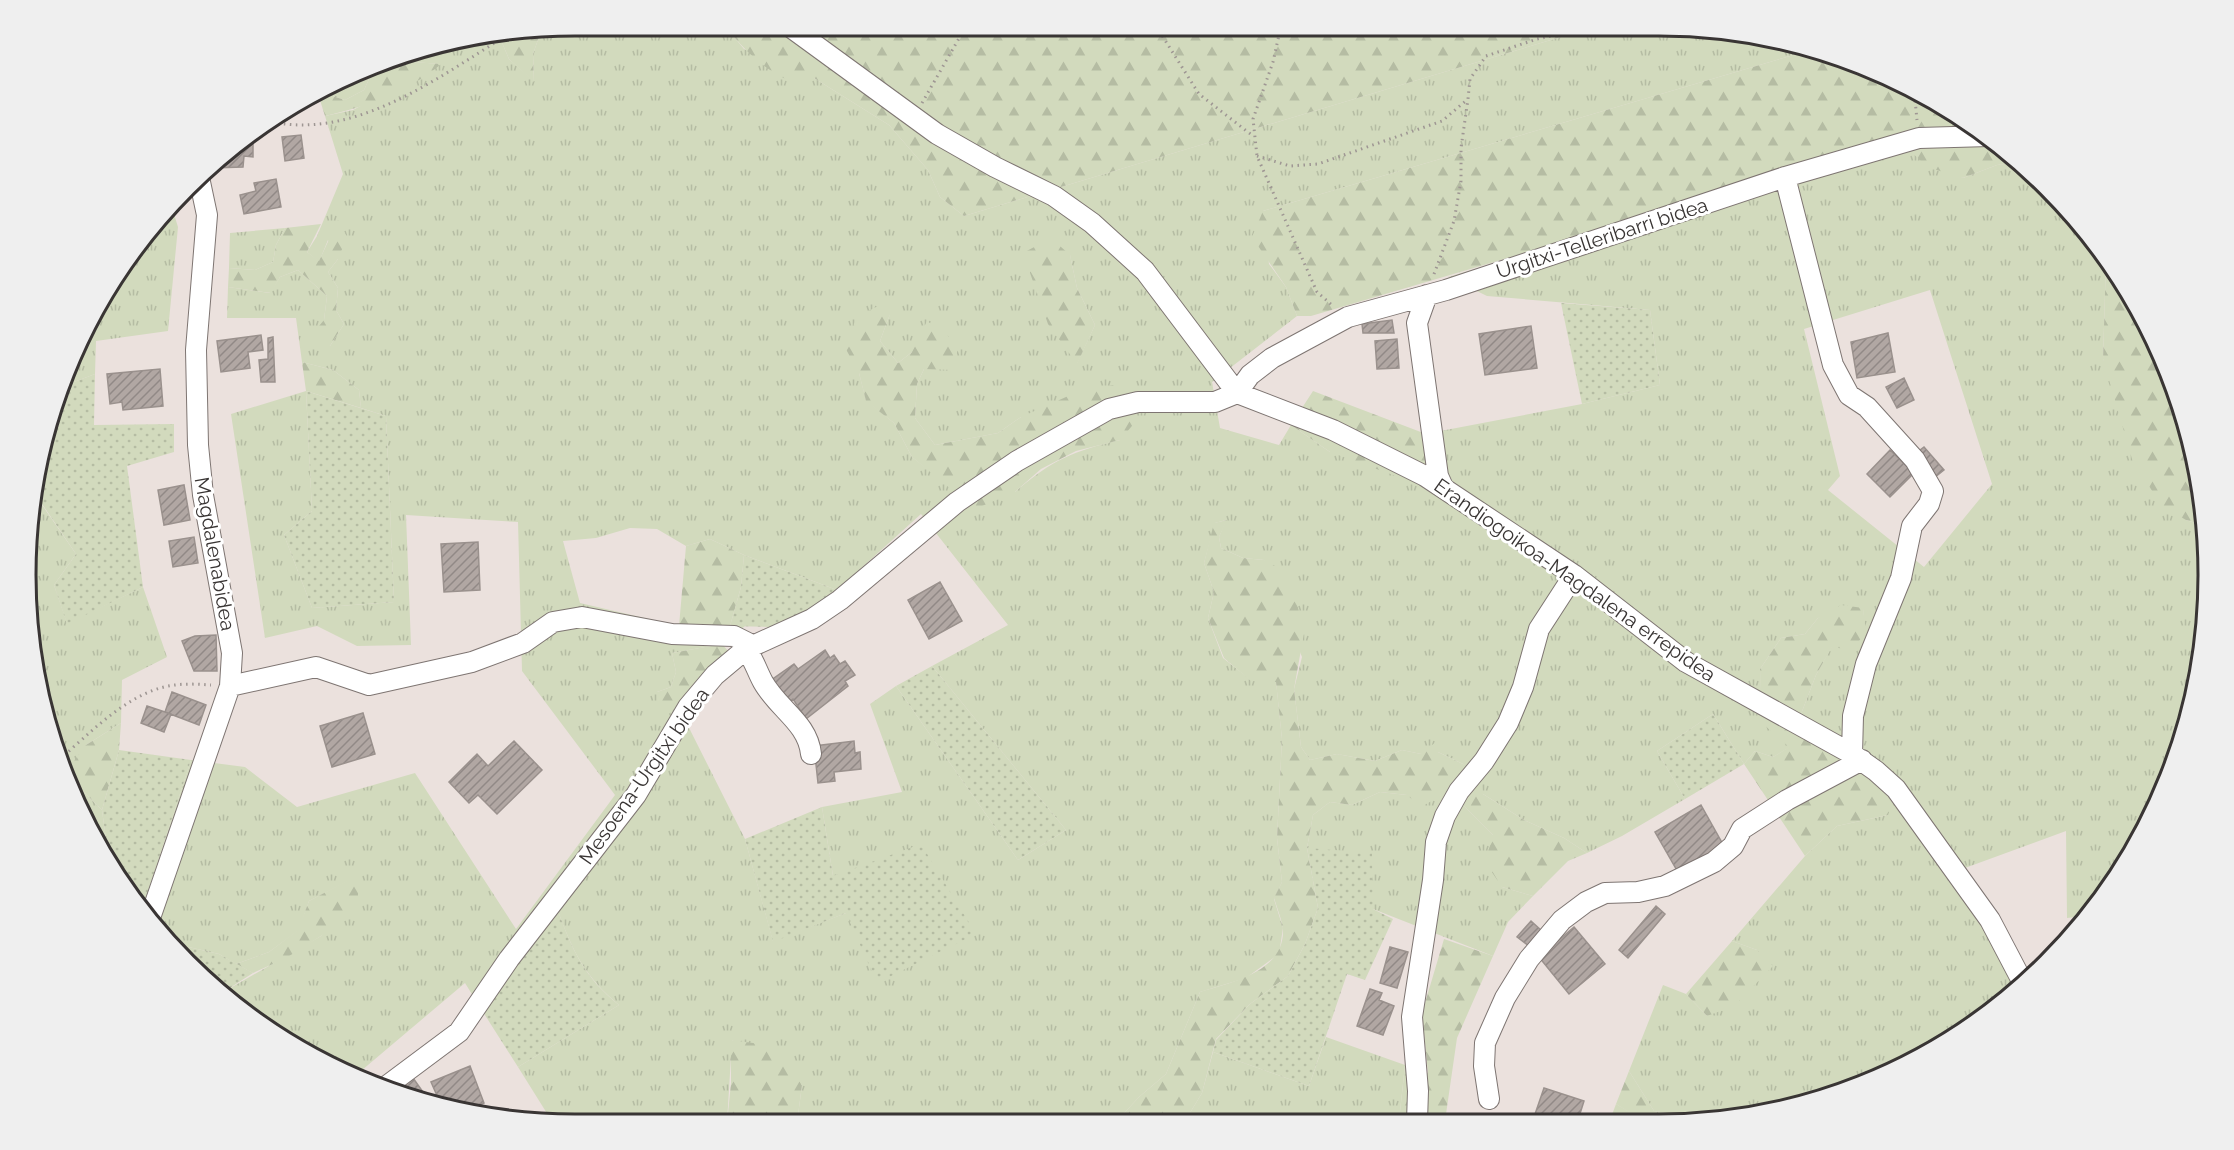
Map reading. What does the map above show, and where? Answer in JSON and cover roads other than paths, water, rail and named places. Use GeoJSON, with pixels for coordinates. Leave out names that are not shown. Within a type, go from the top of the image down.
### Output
{"type":"FeatureCollection","features":[{"type":"Feature","properties":{"kind":"street"},"geometry":{"type":"LineString","coordinates":[[803,36],[937,134],[985,162],[1054,196],[1092,223],[1145,272],[1238,393]]}},
{"type":"Feature","properties":{"kind":"street","name":"Urgitxi-Telleribarri bidea"},"geometry":{"type":"LineString","coordinates":[[1238,393],[1250,375],[1272,358],[1348,317],[1427,295],[1785,177],[1919,138],[1972,136]]}},
{"type":"Feature","properties":{"kind":"street"},"geometry":{"type":"LineString","coordinates":[[1489,1099],[1484,1066],[1485,1043],[1505,998],[1529,960],[1562,920],[1586,902],[1605,893],[1638,892],[1665,886],[1714,862],[1733,846],[1742,829],[1857,757],[1853,716],[1866,664],[1901,578],[1912,526],[1929,504],[1933,491],[1915,460],[1866,407],[1849,395],[1833,365],[1785,177]]}},
{"type":"Feature","properties":{"kind":"street","name":"Magdalenabidea"},"geometry":{"type":"LineString","coordinates":[[153,911],[230,686],[232,653],[203,495],[198,445],[196,350],[207,215],[201,187]]}},
{"type":"Feature","properties":{"kind":"street"},"geometry":{"type":"LineString","coordinates":[[1427,295],[1417,323],[1438,476],[1443,487]]}},
{"type":"Feature","properties":{"kind":"street","name":"Erandiogoikoa-Magdalena errepidea"},"geometry":{"type":"LineString","coordinates":[[1238,393],[1333,430],[1443,487],[1574,575],[1686,662],[1857,757],[1896,789],[1990,920],[2019,975]]}},
{"type":"Feature","properties":{"kind":"street","name":"Mesoena-Urgitxi bidea"},"geometry":{"type":"LineString","coordinates":[[393,1082],[459,1032],[509,959],[636,795],[688,708],[715,675],[749,647],[792,630],[812,619],[840,600],[957,502],[1017,461],[1109,409],[1138,402],[1215,402],[1238,393]]}},
{"type":"Feature","properties":{"kind":"street"},"geometry":{"type":"LineString","coordinates":[[1417,1114],[1418,1090],[1412,1017],[1433,880],[1436,842],[1444,816],[1485,761],[1508,723],[1523,687],[1539,629],[1574,575]]}},
{"type":"Feature","properties":{"kind":"street"},"geometry":{"type":"LineString","coordinates":[[230,686],[316,667],[369,685],[472,662],[523,643],[553,622],[582,617],[672,634],[734,636],[749,647],[762,681],[782,710],[805,732],[811,754]]}}]}
